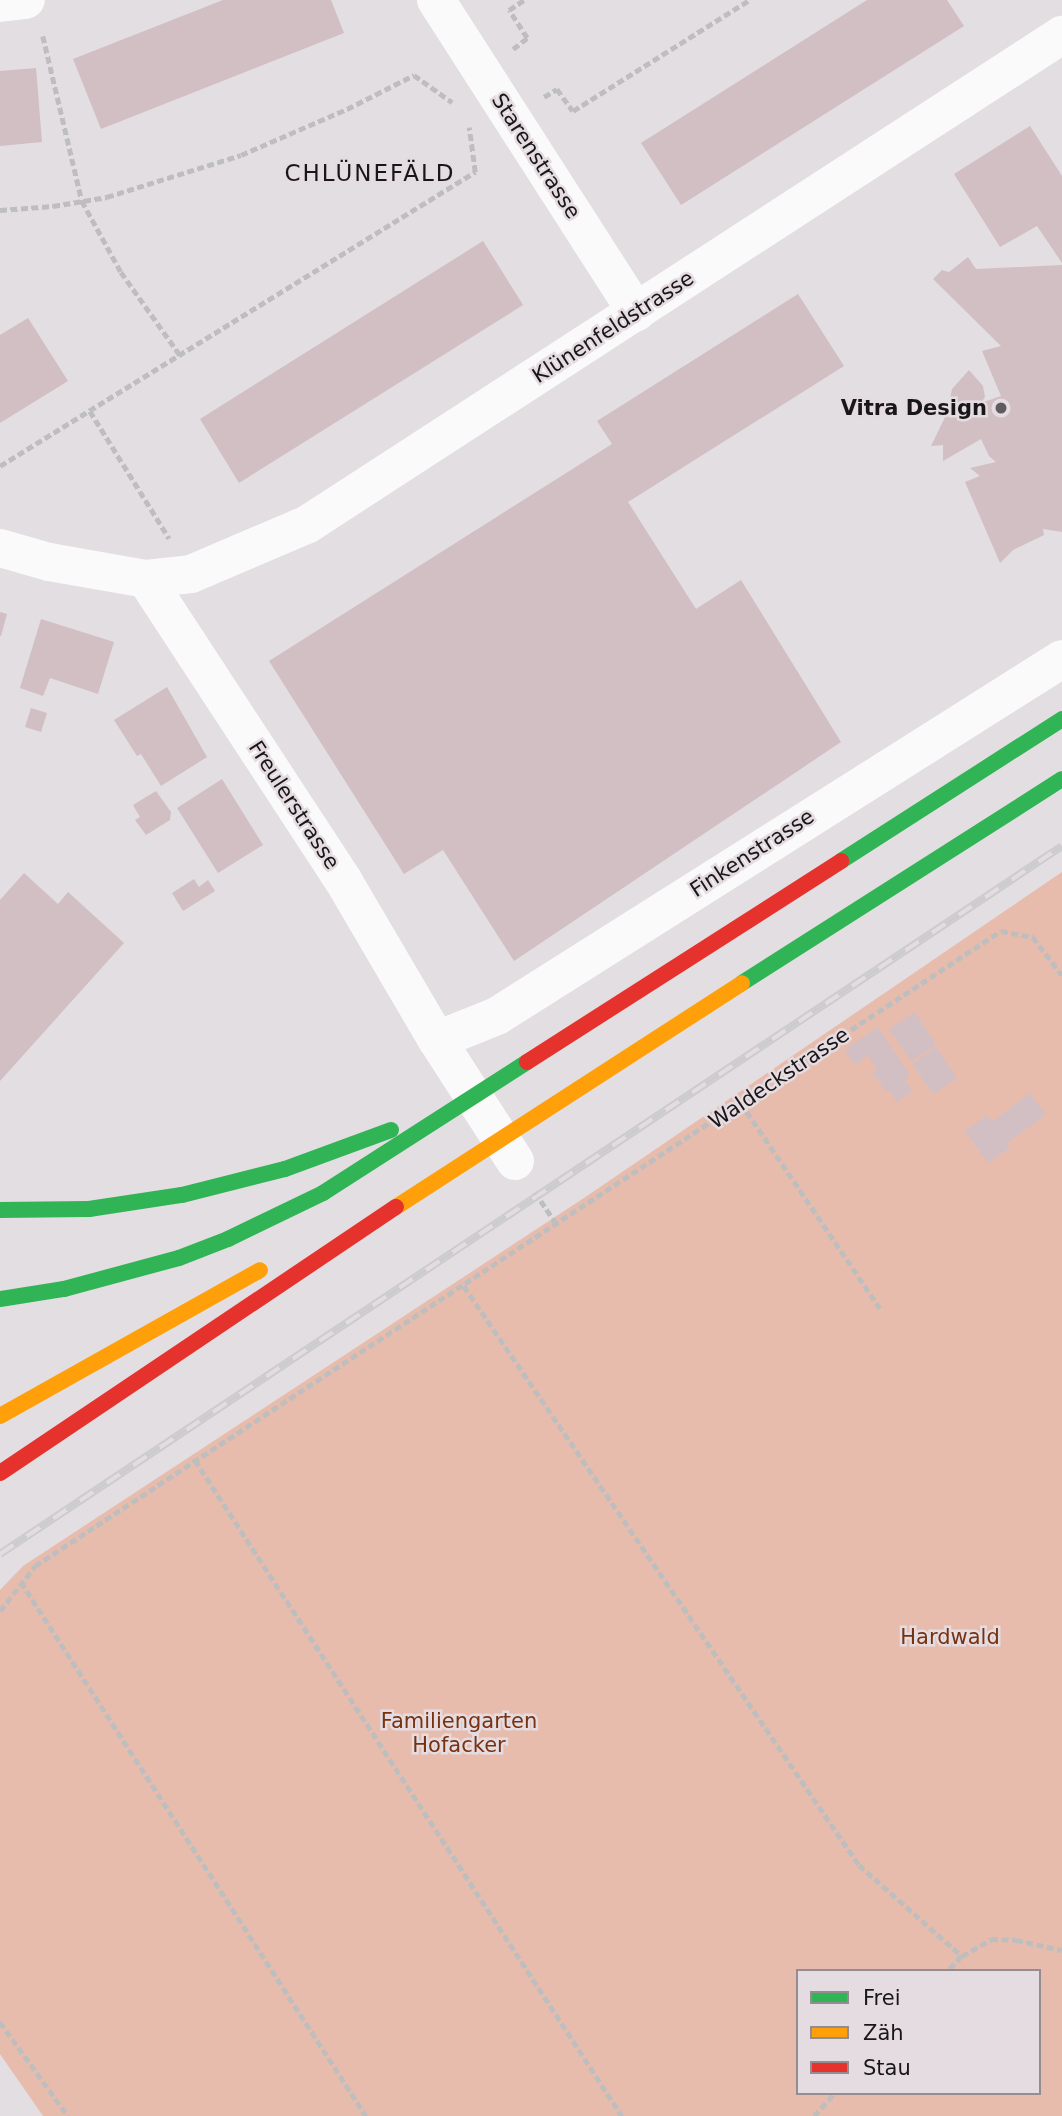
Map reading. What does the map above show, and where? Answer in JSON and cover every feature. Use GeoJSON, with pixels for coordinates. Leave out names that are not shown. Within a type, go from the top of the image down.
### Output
{"type":"FeatureCollection","features":[{"type":"Feature","properties":{"kind":"highway"},"geometry":{"type":"LineString","coordinates":[[0,1299],[120,1276],[228,1240],[357,1173],[503,1076],[1062,719]]}},
{"type":"Feature","properties":{"kind":"highway"},"geometry":{"type":"LineString","coordinates":[[0,1473],[72,1422],[528,1119],[1062,779]]}},
{"type":"Feature","properties":{"kind":"highway"},"geometry":{"type":"LineString","coordinates":[[0,1210],[78,1210],[131,1204],[285,1169],[375,1137],[503,1076]]}},
{"type":"Feature","properties":{"kind":"highway"},"geometry":{"type":"LineString","coordinates":[[338,1226],[528,1119]]}},
{"type":"Feature","properties":{"kind":"highway"},"geometry":{"type":"LineString","coordinates":[[0,1416],[278,1259]]}},
{"type":"Feature","properties":{"kind":"street","name":"Starenstrasse"},"geometry":{"type":"LineString","coordinates":[[436,0],[636,312]]}},
{"type":"Feature","properties":{"kind":"street"},"geometry":{"type":"LineString","coordinates":[[0,2],[33,13]]}},
{"type":"Feature","properties":{"kind":"street","name":"Klünenfeldstrasse"},"geometry":{"type":"LineString","coordinates":[[146,579],[191,574],[308,524],[1062,35]]}},
{"type":"Feature","properties":{"kind":"street"},"geometry":{"type":"LineString","coordinates":[[0,548],[49,562],[146,579]]}},
{"type":"Feature","properties":{"kind":"street","name":"Freulerstrasse"},"geometry":{"type":"LineString","coordinates":[[146,579],[343,880],[445,1051],[515,1161]]}},
{"type":"Feature","properties":{"kind":"street","name":"Finkenstrasse"},"geometry":{"type":"LineString","coordinates":[[445,1051],[1062,659]]}},
{"type":"Feature","properties":{"kind":"path"},"geometry":{"type":"LineString","coordinates":[[517,58],[513,50],[527,38],[509,10],[524,0]]}},
{"type":"Feature","properties":{"kind":"path"},"geometry":{"type":"LineString","coordinates":[[537,90],[542,99],[557,89],[573,111],[749,0]]}},
{"type":"Feature","properties":{"kind":"path"},"geometry":{"type":"LineString","coordinates":[[33,13],[82,201],[121,272],[180,355]]}},
{"type":"Feature","properties":{"kind":"path"},"geometry":{"type":"LineString","coordinates":[[0,210],[107,197],[241,155],[347,109],[414,75],[456,105]]}},
{"type":"Feature","properties":{"kind":"path"},"geometry":{"type":"LineString","coordinates":[[0,466],[475,172],[468,124]]}},
{"type":"Feature","properties":{"kind":"path"},"geometry":{"type":"LineString","coordinates":[[90,411],[191,574]]}},
{"type":"Feature","properties":{"kind":"path","name":"Waldeckstrasse"},"geometry":{"type":"LineString","coordinates":[[0,1611],[35,1566],[558,1225],[1001,931],[1033,937],[1062,975]]}},
{"type":"Feature","properties":{"kind":"path"},"geometry":{"type":"LineString","coordinates":[[741,1103],[880,1308]]}},
{"type":"Feature","properties":{"kind":"path"},"geometry":{"type":"LineString","coordinates":[[464,1286],[859,1865],[962,1956]]}},
{"type":"Feature","properties":{"kind":"path"},"geometry":{"type":"LineString","coordinates":[[195,1460],[622,2116]]}},
{"type":"Feature","properties":{"kind":"path"},"geometry":{"type":"LineString","coordinates":[[21,1582],[366,2116]]}},
{"type":"Feature","properties":{"kind":"path"},"geometry":{"type":"LineString","coordinates":[[950,1969],[962,1956],[991,1940],[1016,1940],[1062,1950]]}},
{"type":"Feature","properties":{"kind":"path"},"geometry":{"type":"LineString","coordinates":[[0,2022],[68,2116]]}},
{"type":"Feature","properties":{"kind":"path"},"geometry":{"type":"LineString","coordinates":[[814,2116],[833,2095]]}},
{"type":"Feature","properties":{"kind":"green space","name":"Familiengarten Hofacker"},"geometry":{"type":"Polygon","coordinates":[[[1062,872],[1062,2116],[43,2116],[0,2054],[0,1590],[23,1566],[584,1198],[1062,872]]]}},
{"type":"Feature","properties":{"kind":"building"},"geometry":{"type":"Polygon","coordinates":[[[223,0],[331,0],[344,33],[101,129],[73,59],[223,0]]]}},
{"type":"Feature","properties":{"kind":"building"},"geometry":{"type":"Polygon","coordinates":[[[867,0],[947,0],[964,26],[681,205],[641,143],[867,0]]]}},
{"type":"Feature","properties":{"kind":"building"},"geometry":{"type":"Polygon","coordinates":[[[36,68],[42,142],[0,146],[0,71],[36,68]]]}},
{"type":"Feature","properties":{"kind":"building"},"geometry":{"type":"Polygon","coordinates":[[[1030,126],[1062,176],[1062,263],[1037,226],[1000,247],[954,174],[1030,126]]]}},
{"type":"Feature","properties":{"kind":"building"},"geometry":{"type":"Polygon","coordinates":[[[483,241],[523,305],[239,483],[200,419],[483,241]]]}},
{"type":"Feature","properties":{"kind":"building","name":"Vitra Design"},"geometry":{"type":"Polygon","coordinates":[[[968,257],[976,269],[1062,265],[1062,532],[1043,529],[1044,535],[1013,550],[1000,563],[965,482],[980,476],[970,468],[996,462],[989,456],[981,439],[943,461],[943,445],[931,446],[946,415],[932,412],[949,404],[952,389],[969,370],[983,386],[985,397],[981,403],[1001,396],[982,351],[1001,346],[933,279],[942,270],[949,272],[968,257]]]}},
{"type":"Feature","properties":{"kind":"building"},"geometry":{"type":"Polygon","coordinates":[[[798,294],[844,366],[628,502],[696,609],[741,580],[841,742],[514,961],[443,850],[404,874],[269,661],[612,444],[597,421],[798,294]]]}},
{"type":"Feature","properties":{"kind":"building"},"geometry":{"type":"Polygon","coordinates":[[[28,318],[68,381],[0,423],[0,335],[28,318]]]}},
{"type":"Feature","properties":{"kind":"building"},"geometry":{"type":"Polygon","coordinates":[[[0,612],[7,614],[1,636],[0,636],[0,612]]]}},
{"type":"Feature","properties":{"kind":"building"},"geometry":{"type":"Polygon","coordinates":[[[41,619],[114,642],[98,694],[50,678],[43,696],[20,688],[41,619]]]}},
{"type":"Feature","properties":{"kind":"building"},"geometry":{"type":"Polygon","coordinates":[[[167,687],[207,757],[161,786],[141,754],[137,756],[114,720],[167,687]]]}},
{"type":"Feature","properties":{"kind":"building"},"geometry":{"type":"Polygon","coordinates":[[[31,708],[47,713],[41,732],[25,727],[31,708]]]}},
{"type":"Feature","properties":{"kind":"building"},"geometry":{"type":"Polygon","coordinates":[[[222,779],[263,845],[218,873],[177,808],[222,779]]]}},
{"type":"Feature","properties":{"kind":"building"},"geometry":{"type":"Polygon","coordinates":[[[156,791],[171,812],[170,820],[146,835],[135,820],[140,817],[133,805],[156,791]]]}},
{"type":"Feature","properties":{"kind":"building"},"geometry":{"type":"Polygon","coordinates":[[[24,873],[58,904],[68,892],[124,943],[0,1081],[0,900],[24,873]]]}},
{"type":"Feature","properties":{"kind":"building"},"geometry":{"type":"Polygon","coordinates":[[[194,879],[199,887],[208,880],[215,891],[183,911],[172,893],[194,879]]]}},
{"type":"Feature","properties":{"kind":"building"},"geometry":{"type":"Polygon","coordinates":[[[915,1012],[936,1045],[911,1061],[889,1029],[915,1012]]]}},
{"type":"Feature","properties":{"kind":"building"},"geometry":{"type":"Polygon","coordinates":[[[878,1027],[910,1075],[905,1080],[912,1091],[897,1102],[872,1072],[877,1069],[868,1055],[855,1065],[844,1050],[878,1027]]]}},
{"type":"Feature","properties":{"kind":"building"},"geometry":{"type":"Polygon","coordinates":[[[936,1047],[957,1078],[933,1094],[912,1064],[936,1047]]]}},
{"type":"Feature","properties":{"kind":"building"},"geometry":{"type":"Polygon","coordinates":[[[1030,1093],[1046,1115],[1007,1143],[1010,1147],[988,1163],[965,1131],[987,1115],[992,1122],[1030,1093]]]}},
{"type":"Feature","properties":{"kind":"railway"},"geometry":{"type":"LineString","coordinates":[[0,1554],[1062,846]]}},
{"type":"Feature","properties":{"kind":"traffic: fast"},"geometry":{"type":"LineString","coordinates":[[841,861],[1062,719]]}},
{"type":"Feature","properties":{"kind":"traffic: fast"},"geometry":{"type":"LineString","coordinates":[[742,983],[1062,779]]}},
{"type":"Feature","properties":{"kind":"traffic: fast"},"geometry":{"type":"LineString","coordinates":[[0,1299],[64,1289],[179,1258],[228,1239],[323,1193],[527,1062]]}},
{"type":"Feature","properties":{"kind":"traffic: fast"},"geometry":{"type":"LineString","coordinates":[[0,1210],[89,1209],[182,1195],[285,1169],[391,1130]]}},
{"type":"Feature","properties":{"kind":"traffic: slow"},"geometry":{"type":"LineString","coordinates":[[396,1207],[742,983]]}},
{"type":"Feature","properties":{"kind":"traffic: slow"},"geometry":{"type":"LineString","coordinates":[[0,1416],[260,1270]]}},
{"type":"Feature","properties":{"kind":"traffic: jam"},"geometry":{"type":"LineString","coordinates":[[527,1062],[841,861]]}},
{"type":"Feature","properties":{"kind":"traffic: jam"},"geometry":{"type":"LineString","coordinates":[[0,1473],[396,1207]]}},
{"type":"Feature","properties":{"kind":"place","name":"Vitra Design"},"geometry":{"type":"Point","coordinates":[1001,408]}},
{"type":"Feature","properties":{"kind":"district","name":"CHLÜNEFÄLD"},"geometry":{"type":"Point","coordinates":[370,173]}},
{"type":"Feature","properties":{"kind":"park label","name":"Hardwald"},"geometry":{"type":"Point","coordinates":[950,1637]}}]}
